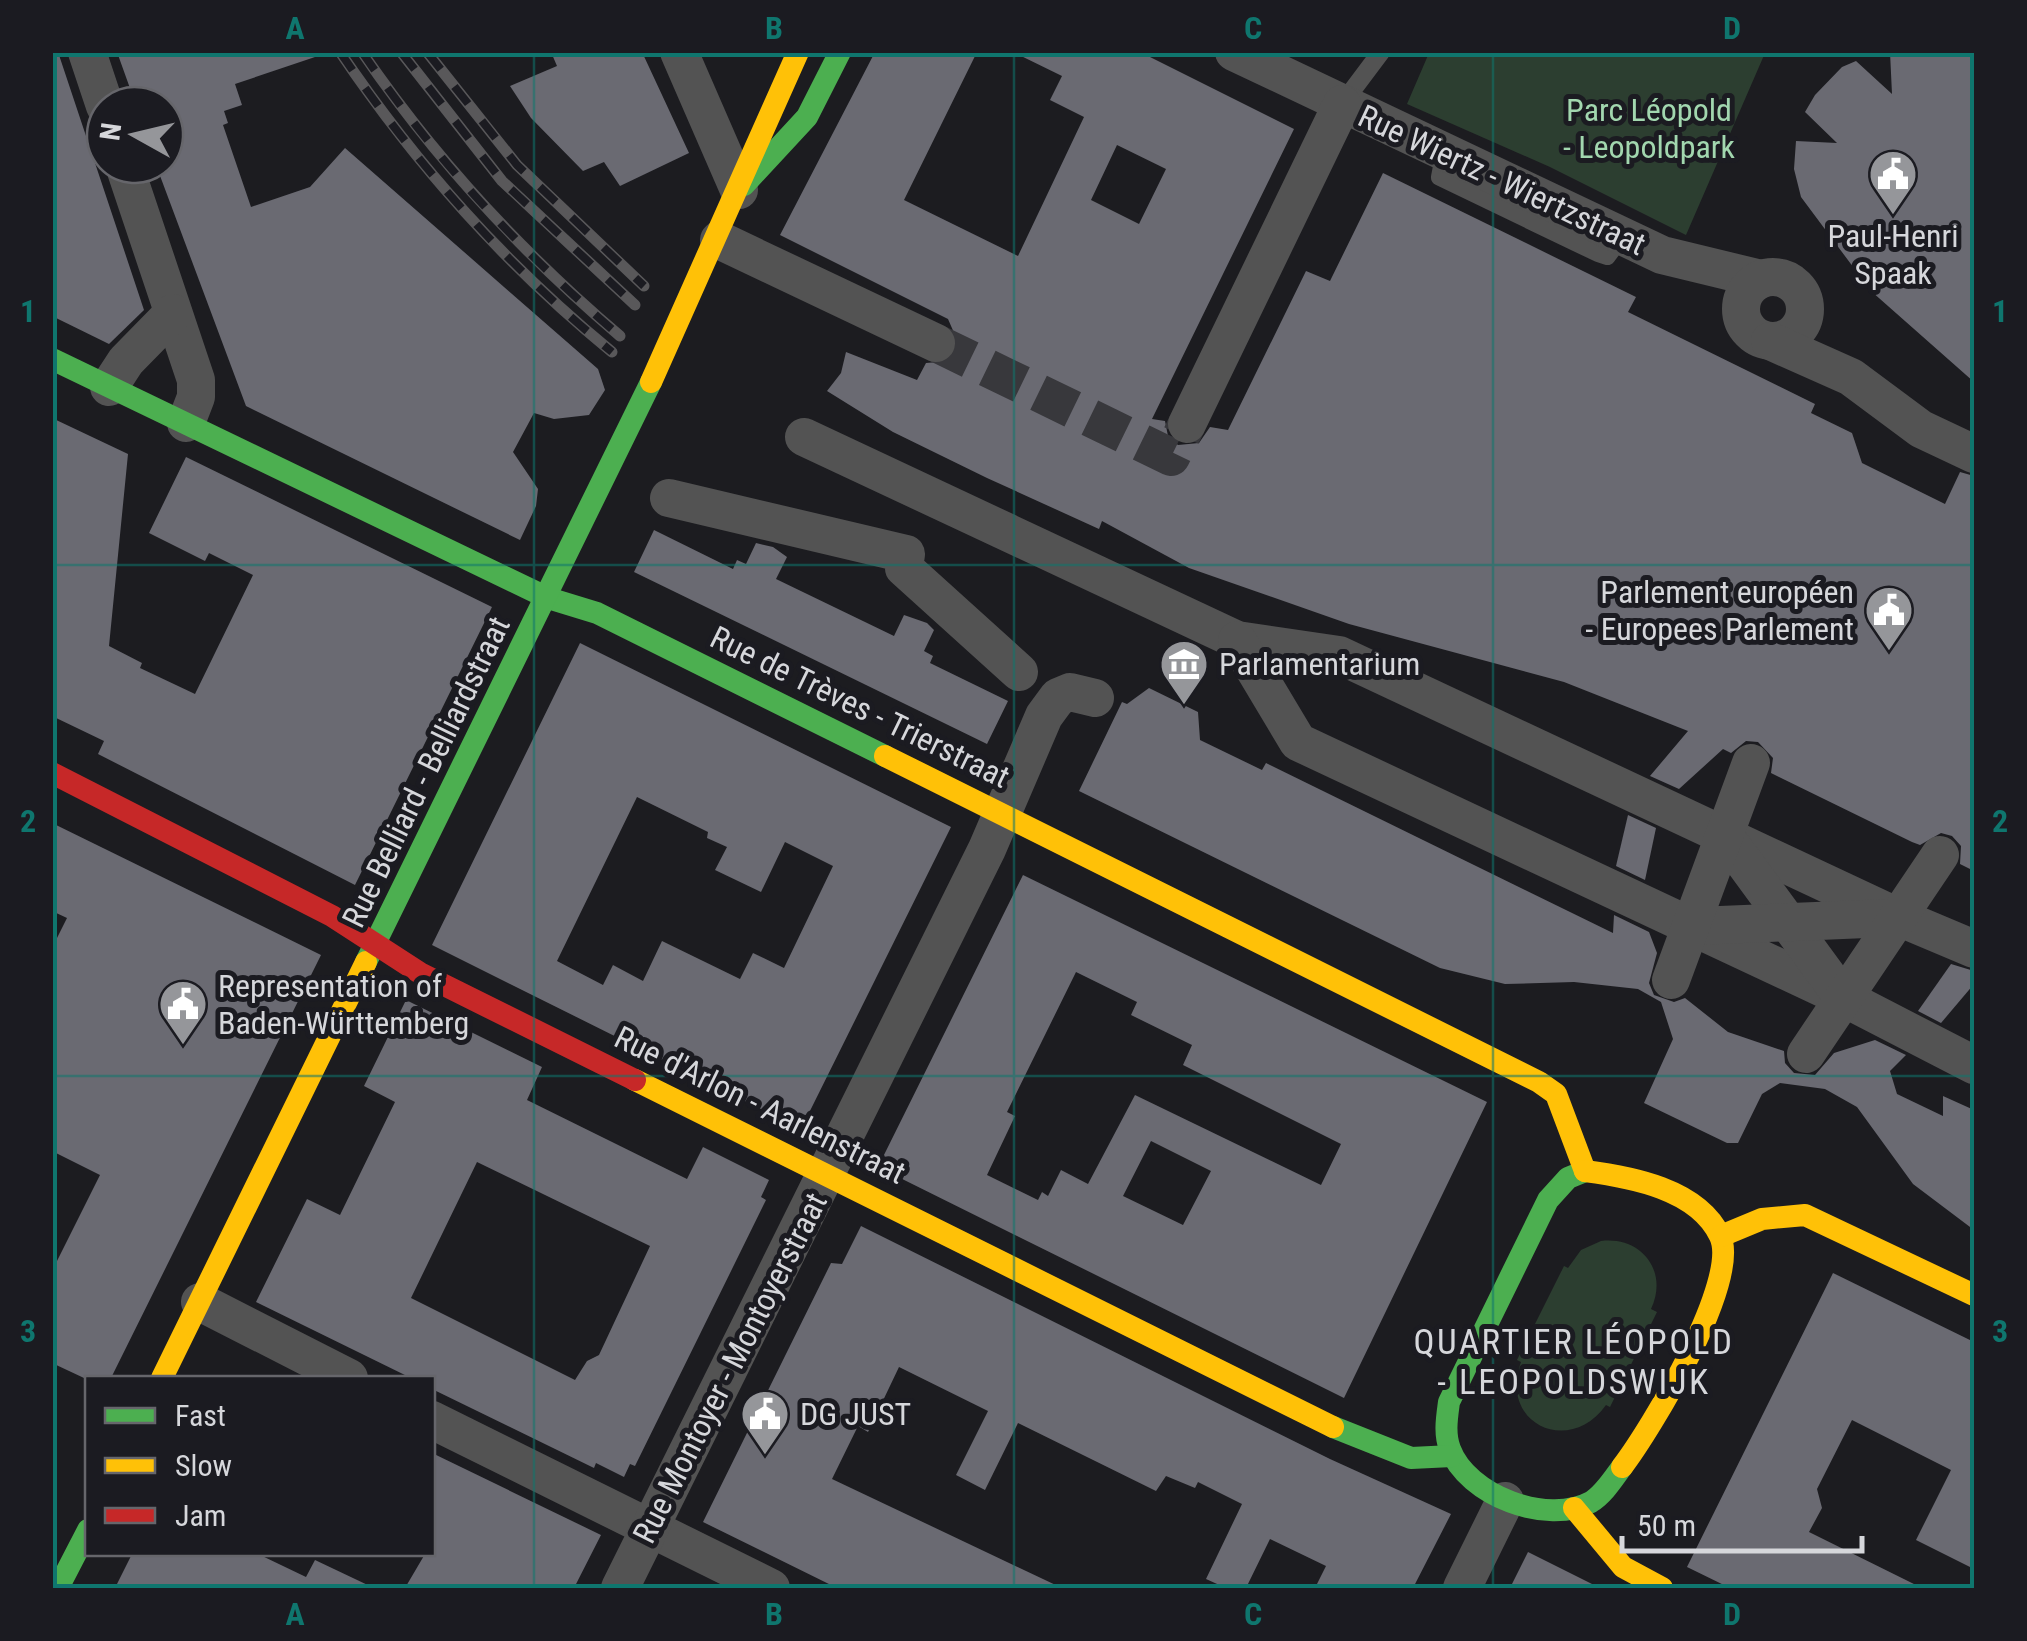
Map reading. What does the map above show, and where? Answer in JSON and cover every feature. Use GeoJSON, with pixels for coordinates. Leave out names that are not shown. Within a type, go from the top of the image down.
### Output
{"type":"FeatureCollection","features":[{"type":"Feature","properties":{"kind":"street"},"geometry":{"type":"LineString","coordinates":[[88,52],[98,85]]}},
{"type":"Feature","properties":{"kind":"street"},"geometry":{"type":"LineString","coordinates":[[680,52],[740,190]]}},
{"type":"Feature","properties":{"kind":"street","name":"Rue Belliard - Belliardstraat"},"geometry":{"type":"LineString","coordinates":[[163,1376],[548,598],[719,240],[798,52]]}},
{"type":"Feature","properties":{"kind":"street","name":"Rue Belliard - Belliardstraat"},"geometry":{"type":"LineString","coordinates":[[740,190],[807,117],[840,52]]}},
{"type":"Feature","properties":{"kind":"street","name":"Rue Wiertz - Wiertzstraat"},"geometry":{"type":"LineString","coordinates":[[1234,52],[1662,255],[1761,279],[1789,281],[1802,294],[1805,313],[1852,378]]}},
{"type":"Feature","properties":{"kind":"street"},"geometry":{"type":"LineString","coordinates":[[1187,424],[1357,111]]}},
{"type":"Feature","properties":{"kind":"street"},"geometry":{"type":"LineString","coordinates":[[131,185],[196,380],[196,397],[186,424]]}},
{"type":"Feature","properties":{"kind":"street"},"geometry":{"type":"LineString","coordinates":[[719,240],[936,344]]}},
{"type":"Feature","properties":{"kind":"street","name":"Rue Wiertz - Wiertzstraat"},"geometry":{"type":"LineString","coordinates":[[1662,255],[1756,331],[1852,378],[1921,430],[1974,454]]}},
{"type":"Feature","properties":{"kind":"street"},"geometry":{"type":"LineString","coordinates":[[1761,279],[1742,300],[1756,331],[1793,334],[1805,313]]}},
{"type":"Feature","properties":{"kind":"street"},"geometry":{"type":"LineString","coordinates":[[109,387],[126,360],[173,313]]}},
{"type":"Feature","properties":{"kind":"street","name":"Rue de Trèves - Trierstraat"},"geometry":{"type":"LineString","coordinates":[[52,359],[548,598],[597,613],[1539,1082],[1556,1094],[1585,1170]]}},
{"type":"Feature","properties":{"kind":"street"},"geometry":{"type":"LineString","coordinates":[[804,436],[1237,640],[1339,655],[1898,917],[1974,948]]}},
{"type":"Feature","properties":{"kind":"street"},"geometry":{"type":"LineString","coordinates":[[669,498],[906,554]]}},
{"type":"Feature","properties":{"kind":"street"},"geometry":{"type":"LineString","coordinates":[[935,498],[906,554],[904,568],[1019,672]]}},
{"type":"Feature","properties":{"kind":"street"},"geometry":{"type":"LineString","coordinates":[[1237,640],[1298,742],[1844,998],[1974,1065]]}},
{"type":"Feature","properties":{"kind":"street","name":"Rue Montoyer - Montoyerstraat"},"geometry":{"type":"LineString","coordinates":[[620,1588],[827,1174],[1002,814],[1044,716],[1058,697],[1070,692],[1095,698]]}},
{"type":"Feature","properties":{"kind":"street"},"geometry":{"type":"LineString","coordinates":[[1672,980],[1751,763]]}},
{"type":"Feature","properties":{"kind":"street","name":"Rue d'Arlon - Aarlenstraat"},"geometry":{"type":"LineString","coordinates":[[52,773],[332,916],[420,973],[1343,1432],[1411,1458],[1452,1456]]}},
{"type":"Feature","properties":{"kind":"street"},"geometry":{"type":"LineString","coordinates":[[1725,836],[1844,998]]}},
{"type":"Feature","properties":{"kind":"street"},"geometry":{"type":"LineString","coordinates":[[1806,1054],[1940,855]]}},
{"type":"Feature","properties":{"kind":"street"},"geometry":{"type":"LineString","coordinates":[[1692,926],[1898,917]]}},
{"type":"Feature","properties":{"kind":"street"},"geometry":{"type":"LineString","coordinates":[[1585,1170],[1622,1175],[1662,1190],[1700,1211],[1721,1236],[1725,1262],[1644,1436],[1616,1482],[1592,1501],[1574,1508],[1505,1501],[1452,1456],[1446,1428],[1449,1402],[1548,1200],[1568,1178],[1585,1170]]}},
{"type":"Feature","properties":{"kind":"street"},"geometry":{"type":"LineString","coordinates":[[1721,1236],[1762,1219],[1805,1215],[1974,1295]]}},
{"type":"Feature","properties":{"kind":"street"},"geometry":{"type":"LineString","coordinates":[[200,1302],[345,1376]]}},
{"type":"Feature","properties":{"kind":"street"},"geometry":{"type":"LineString","coordinates":[[435,1421],[771,1588]]}},
{"type":"Feature","properties":{"kind":"street"},"geometry":{"type":"LineString","coordinates":[[1462,1588],[1505,1501]]}},
{"type":"Feature","properties":{"kind":"street"},"geometry":{"type":"LineString","coordinates":[[1574,1508],[1623,1567],[1662,1588]]}},
{"type":"Feature","properties":{"kind":"street"},"geometry":{"type":"LineString","coordinates":[[58,1588],[85,1536]]}},
{"type":"Feature","properties":{"kind":"lane"},"geometry":{"type":"LineString","coordinates":[[1357,111],[1381,52]]}},
{"type":"Feature","properties":{"kind":"green space","name":"Parc Léopold - Leopoldpark"},"geometry":{"type":"Polygon","coordinates":[[[1430,52],[1765,53],[1686,235],[1550,167],[1407,104],[1430,52]]]}},
{"type":"Feature","properties":{"kind":"green space"},"geometry":{"type":"Polygon","coordinates":[[[1601,1241],[1628,1244],[1648,1259],[1656,1282],[1651,1309],[1657,1312],[1610,1407],[1606,1405],[1591,1421],[1574,1429],[1541,1426],[1519,1402],[1521,1362],[1517,1360],[1564,1266],[1568,1268],[1581,1250],[1601,1241]]]}},
{"type":"Feature","properties":{"kind":"building"},"geometry":{"type":"Polygon","coordinates":[[[52,52],[58,52],[85,133],[85,185],[102,185],[144,310],[109,344],[52,316],[52,52]]]}},
{"type":"Feature","properties":{"kind":"building"},"geometry":{"type":"Polygon","coordinates":[[[117,52],[314,52],[315,57],[235,84],[242,105],[224,111],[228,123],[223,125],[251,207],[310,187],[345,148],[598,369],[605,390],[589,415],[554,419],[534,413],[513,452],[538,489],[536,506],[520,540],[246,406],[163,185],[185,185],[185,85],[129,85],[117,52]]]}},
{"type":"Feature","properties":{"kind":"building"},"geometry":{"type":"Polygon","coordinates":[[[551,52],[642,52],[689,153],[620,186],[604,162],[583,171],[531,118],[510,86],[557,66],[551,52]]]}},
{"type":"Feature","properties":{"kind":"building"},"geometry":{"type":"Polygon","coordinates":[[[875,52],[977,52],[904,200],[1018,256],[1084,117],[1050,100],[1062,76],[1013,52],[1140,52],[1294,129],[1152,419],[1165,421],[1168,436],[1178,445],[1199,443],[1210,427],[1228,430],[1306,271],[1330,281],[1383,173],[1636,297],[1628,312],[1815,404],[1811,413],[1852,433],[1862,463],[1945,504],[1960,472],[1974,476],[1974,871],[1960,864],[1961,846],[1952,836],[1941,833],[1920,845],[1771,773],[1773,758],[1758,742],[1746,741],[1731,753],[1723,749],[1679,789],[1650,776],[1688,731],[1564,682],[1349,624],[1189,568],[1102,521],[1099,529],[893,432],[827,391],[841,373],[846,352],[917,380],[926,363],[950,361],[958,342],[948,319],[780,235],[875,52]],[[1117,145],[1091,200],[1139,224],[1166,169],[1117,145]]]}},
{"type":"Feature","properties":{"kind":"building","name":"Paul-Henri Spaak"},"geometry":{"type":"Polygon","coordinates":[[[1890,52],[1971,52],[1974,57],[1974,382],[1871,291],[1801,197],[1794,169],[1796,141],[1837,143],[1805,112],[1815,95],[1842,67],[1856,61],[1892,94],[1890,52]]]}},
{"type":"Feature","properties":{"kind":"building"},"geometry":{"type":"Polygon","coordinates":[[[52,418],[128,454],[109,646],[142,663],[140,668],[195,694],[253,575],[209,553],[205,561],[149,533],[186,457],[492,607],[355,885],[98,754],[104,741],[52,716],[52,418]]]}},
{"type":"Feature","properties":{"kind":"building"},"geometry":{"type":"Polygon","coordinates":[[[654,530],[733,569],[737,560],[746,564],[756,543],[773,547],[787,557],[776,579],[894,636],[904,615],[927,623],[934,630],[924,651],[933,656],[930,663],[1008,701],[987,744],[634,572],[654,530]]]}},
{"type":"Feature","properties":{"kind":"building"},"geometry":{"type":"Polygon","coordinates":[[[580,643],[951,827],[801,1129],[432,945],[580,643]],[[637,797],[557,961],[603,985],[613,965],[643,981],[662,941],[740,979],[753,953],[784,968],[833,866],[785,842],[761,892],[715,870],[727,847],[707,838],[708,832],[637,797]]]}},
{"type":"Feature","properties":{"kind":"building"},"geometry":{"type":"Polygon","coordinates":[[[1149,688],[1198,712],[1200,740],[1262,770],[1266,763],[1613,933],[1614,915],[1649,932],[1657,953],[1649,983],[1654,995],[1674,1002],[1685,998],[1728,1032],[1784,1051],[1785,1063],[1794,1073],[1815,1075],[1834,1053],[1875,1040],[1906,1055],[1890,1071],[1897,1094],[1943,1116],[1943,1096],[1974,1110],[1974,1230],[1913,1184],[1857,1107],[1825,1089],[1780,1083],[1762,1094],[1738,1143],[1727,1143],[1644,1103],[1673,1039],[1661,1002],[1638,989],[1574,982],[1505,984],[1440,968],[1079,791],[1122,702],[1127,704],[1149,688]]]}},
{"type":"Feature","properties":{"kind":"building"},"geometry":{"type":"Polygon","coordinates":[[[1628,815],[1656,828],[1645,880],[1616,866],[1628,815]]]}},
{"type":"Feature","properties":{"kind":"building"},"geometry":{"type":"Polygon","coordinates":[[[52,823],[321,955],[112,1376],[84,1378],[52,1363],[52,1271],[100,1175],[52,1151],[52,948],[67,918],[52,911],[52,823]]]}},
{"type":"Feature","properties":{"kind":"building"},"geometry":{"type":"Polygon","coordinates":[[[1023,875],[1487,1102],[1344,1398],[878,1167],[1023,875]],[[1076,972],[1007,1112],[1015,1116],[987,1175],[1038,1200],[1042,1192],[1048,1196],[1061,1170],[1088,1184],[1135,1095],[1321,1185],[1341,1144],[1183,1065],[1192,1045],[1131,1015],[1137,1002],[1076,972]],[[1151,1141],[1123,1196],[1183,1225],[1211,1171],[1151,1141]]]}},
{"type":"Feature","properties":{"kind":"building"},"geometry":{"type":"Polygon","coordinates":[[[1951,964],[1974,971],[1974,984],[1941,1023],[1918,1011],[1951,964]]]}},
{"type":"Feature","properties":{"kind":"building"},"geometry":{"type":"Polygon","coordinates":[[[406,1000],[542,1067],[527,1100],[687,1179],[703,1147],[769,1180],[761,1197],[766,1200],[635,1466],[630,1464],[624,1477],[596,1463],[594,1468],[435,1390],[435,1376],[407,1376],[256,1302],[307,1199],[340,1215],[395,1102],[364,1086],[406,1000]],[[477,1162],[411,1298],[575,1380],[587,1361],[599,1355],[650,1246],[477,1162]]]}},
{"type":"Feature","properties":{"kind":"building"},"geometry":{"type":"Polygon","coordinates":[[[861,1226],[1330,1459],[1451,1514],[1413,1588],[1315,1588],[1326,1566],[1270,1539],[1246,1588],[1226,1588],[1206,1579],[1242,1504],[1198,1482],[1195,1488],[1166,1476],[1156,1491],[1018,1423],[985,1490],[956,1475],[988,1411],[899,1367],[868,1432],[858,1426],[832,1479],[1062,1588],[837,1588],[703,1522],[831,1263],[842,1264],[861,1226]]]}},
{"type":"Feature","properties":{"kind":"building"},"geometry":{"type":"Polygon","coordinates":[[[1833,1273],[1974,1342],[1974,1569],[1916,1540],[1951,1470],[1852,1420],[1817,1489],[1822,1508],[1809,1532],[1922,1588],[1730,1588],[1687,1567],[1833,1273]]]}},
{"type":"Feature","properties":{"kind":"building"},"geometry":{"type":"Polygon","coordinates":[[[435,1454],[601,1535],[574,1588],[405,1588],[424,1556],[435,1556],[435,1454]]]}},
{"type":"Feature","properties":{"kind":"building"},"geometry":{"type":"Polygon","coordinates":[[[1528,1552],[1600,1588],[1510,1588],[1528,1552]]]}},
{"type":"Feature","properties":{"kind":"building"},"geometry":{"type":"Polygon","coordinates":[[[131,1556],[262,1556],[306,1577],[315,1560],[374,1588],[115,1588],[131,1556]]]}},
{"type":"Feature","properties":{"kind":"tunnel"},"geometry":{"type":"LineString","coordinates":[[936,343],[1171,457],[1187,424]]}},
{"type":"Feature","properties":{"kind":"railway"},"geometry":{"type":"LineString","coordinates":[[340,52],[400,135],[465,212],[535,284],[612,352]]}},
{"type":"Feature","properties":{"kind":"railway"},"geometry":{"type":"LineString","coordinates":[[362,52],[419,130],[481,203],[620,336]]}},
{"type":"Feature","properties":{"kind":"railway"},"geometry":{"type":"LineString","coordinates":[[401,52],[502,181],[635,305]]}},
{"type":"Feature","properties":{"kind":"railway"},"geometry":{"type":"LineString","coordinates":[[427,52],[517,165],[644,286]]}},
{"type":"Feature","properties":{"kind":"traffic: fast"},"geometry":{"type":"LineString","coordinates":[[744,185],[807,117],[840,52]]}},
{"type":"Feature","properties":{"kind":"traffic: fast"},"geometry":{"type":"LineString","coordinates":[[52,359],[548,598],[597,613],[885,756]]}},
{"type":"Feature","properties":{"kind":"traffic: fast"},"geometry":{"type":"LineString","coordinates":[[366,962],[651,382]]}},
{"type":"Feature","properties":{"kind":"traffic: fast"},"geometry":{"type":"LineString","coordinates":[[1585,1171],[1568,1178],[1548,1200],[1449,1402],[1447,1437],[1459,1465],[1473,1480],[1510,1502],[1532,1508],[1573,1508],[1591,1502],[1622,1467]]}},
{"type":"Feature","properties":{"kind":"traffic: fast"},"geometry":{"type":"LineString","coordinates":[[1333,1427],[1411,1458],[1452,1456]]}},
{"type":"Feature","properties":{"kind":"traffic: fast"},"geometry":{"type":"LineString","coordinates":[[58,1588],[85,1536]]}},
{"type":"Feature","properties":{"kind":"traffic: slow"},"geometry":{"type":"LineString","coordinates":[[651,382],[798,52]]}},
{"type":"Feature","properties":{"kind":"traffic: slow"},"geometry":{"type":"LineString","coordinates":[[885,756],[1539,1082],[1556,1094],[1585,1171]]}},
{"type":"Feature","properties":{"kind":"traffic: slow"},"geometry":{"type":"LineString","coordinates":[[163,1376],[366,962]]}},
{"type":"Feature","properties":{"kind":"traffic: slow"},"geometry":{"type":"LineString","coordinates":[[635,1080],[1333,1427]]}},
{"type":"Feature","properties":{"kind":"traffic: slow"},"geometry":{"type":"LineString","coordinates":[[1585,1171],[1642,1182],[1680,1196],[1710,1220],[1720,1236],[1723,1257],[1718,1285],[1690,1354],[1622,1467]]}},
{"type":"Feature","properties":{"kind":"traffic: slow"},"geometry":{"type":"LineString","coordinates":[[1721,1236],[1762,1219],[1805,1215],[1974,1295]]}},
{"type":"Feature","properties":{"kind":"traffic: slow"},"geometry":{"type":"LineString","coordinates":[[1574,1508],[1623,1567],[1662,1588]]}},
{"type":"Feature","properties":{"kind":"traffic: jam"},"geometry":{"type":"LineString","coordinates":[[52,773],[332,916],[420,973],[635,1080]]}},
{"type":"Feature","properties":{"kind":"place","name":"Paul-Henri Spaak"},"geometry":{"type":"Point","coordinates":[1893,216]}},
{"type":"Feature","properties":{"kind":"place","name":"Parlement européen - Europees Parlement"},"geometry":{"type":"Point","coordinates":[1889,652]}},
{"type":"Feature","properties":{"kind":"place","name":"Parlamentarium"},"geometry":{"type":"Point","coordinates":[1184,706]}},
{"type":"Feature","properties":{"kind":"place","name":"Representation of Baden-Württemberg"},"geometry":{"type":"Point","coordinates":[183,1046]}},
{"type":"Feature","properties":{"kind":"place","name":"DG JUST"},"geometry":{"type":"Point","coordinates":[765,1456]}},
{"type":"Feature","properties":{"kind":"district","name":"QUARTIER LÉOPOLD - LEOPOLDSWIJK"},"geometry":{"type":"Point","coordinates":[1574,1362]}}]}
